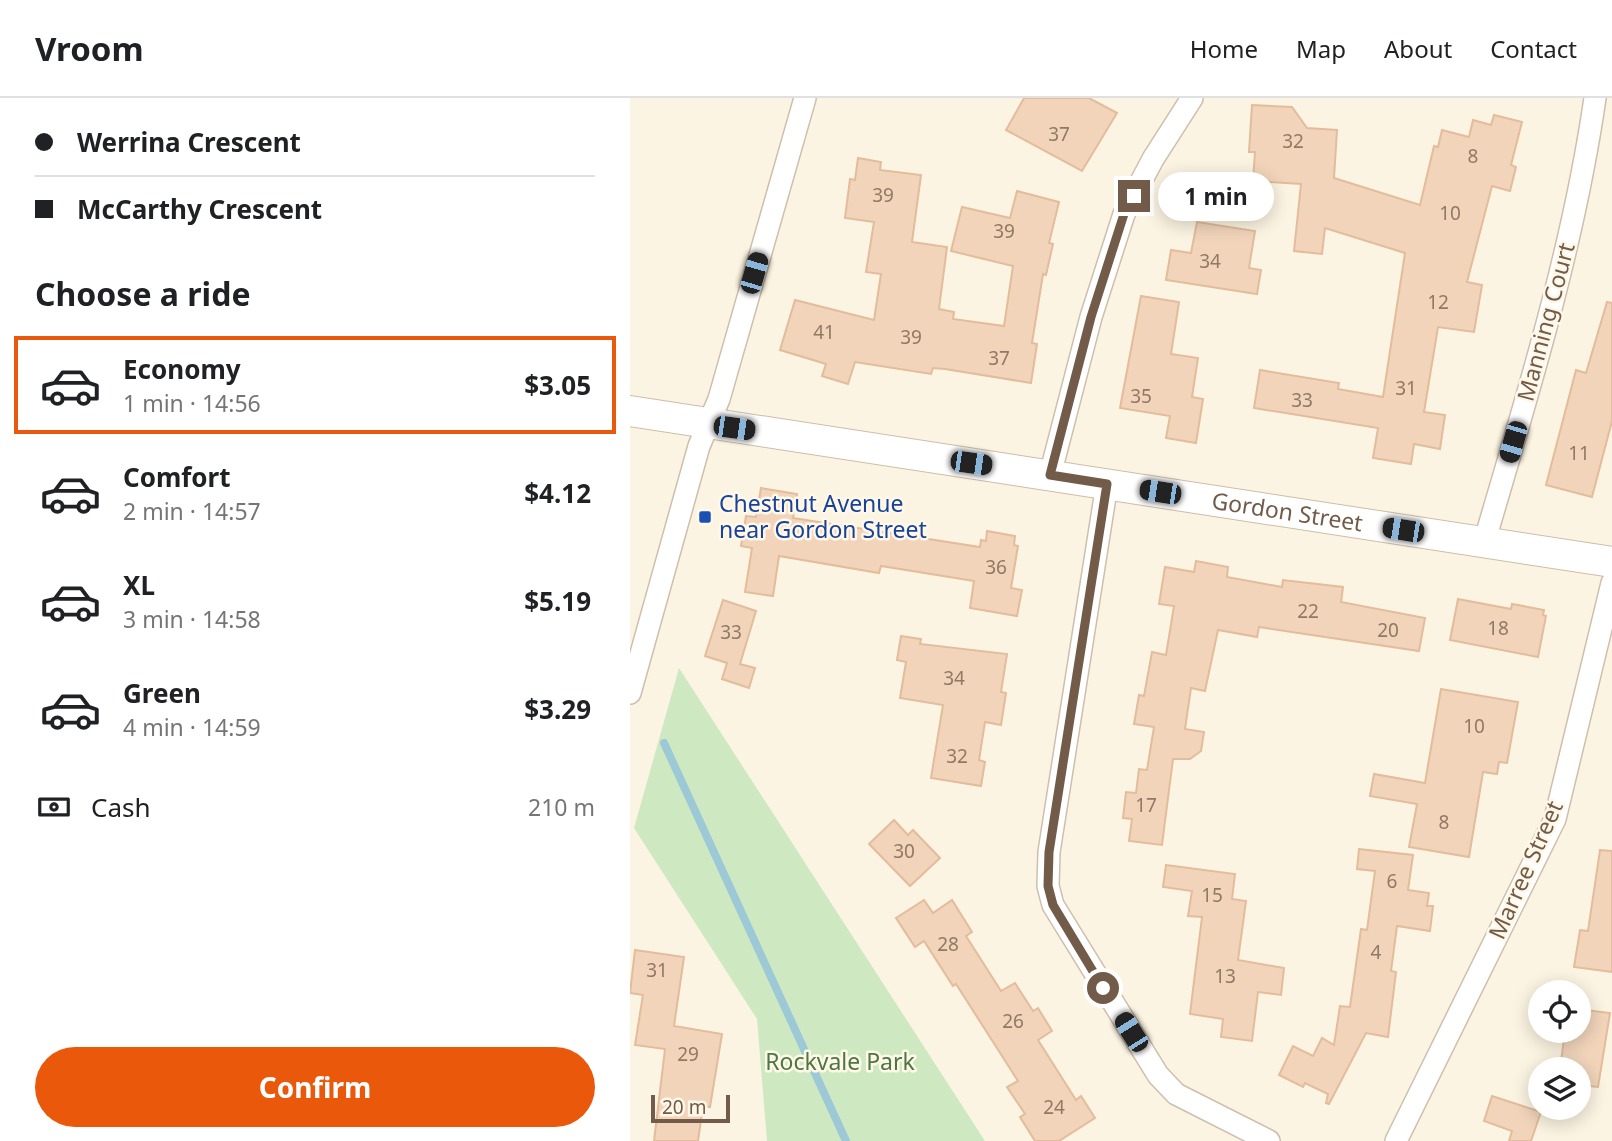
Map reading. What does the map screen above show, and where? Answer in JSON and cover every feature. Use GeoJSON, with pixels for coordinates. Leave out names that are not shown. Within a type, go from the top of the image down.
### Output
{"type":"FeatureCollection","features":[{"type":"Feature","properties":{"kind":"street"},"geometry":{"type":"LineString","coordinates":[[630,693],[699,446],[719,398],[804,98]]}},
{"type":"Feature","properties":{"kind":"street"},"geometry":{"type":"LineString","coordinates":[[1050,475],[1091,317],[1124,214],[1153,159],[1192,98]]}},
{"type":"Feature","properties":{"kind":"street","name":"Manning Court"},"geometry":{"type":"LineString","coordinates":[[1484,543],[1557,291],[1586,163],[1595,98]]}},
{"type":"Feature","properties":{"kind":"street","name":"Gordon Street"},"geometry":{"type":"LineString","coordinates":[[630,411],[1612,562]]}},
{"type":"Feature","properties":{"kind":"street"},"geometry":{"type":"LineString","coordinates":[[1107,484],[1049,852],[1048,886],[1062,922],[1158,1075],[1176,1094],[1269,1141]]}},
{"type":"Feature","properties":{"kind":"street","name":"Marree Street"},"geometry":{"type":"LineString","coordinates":[[1396,1141],[1555,819],[1612,583]]}},
{"type":"Feature","properties":{"kind":"green space","name":"Rockvale Park"},"geometry":{"type":"Polygon","coordinates":[[[679,668],[985,1141],[767,1141],[757,1019],[634,828],[679,668]]]}},
{"type":"Feature","properties":{"kind":"building"},"geometry":{"type":"Polygon","coordinates":[[[1024,98],[1089,98],[1117,113],[1082,171],[1006,130],[1024,98]]]}},
{"type":"Feature","properties":{"kind":"building"},"geometry":{"type":"Polygon","coordinates":[[[1252,105],[1292,107],[1307,128],[1337,130],[1334,178],[1420,205],[1434,146],[1438,147],[1442,130],[1469,137],[1473,120],[1491,125],[1494,115],[1522,122],[1511,165],[1516,167],[1510,191],[1492,186],[1467,282],[1482,285],[1474,332],[1438,327],[1424,412],[1445,415],[1440,449],[1414,444],[1411,464],[1373,458],[1378,428],[1254,408],[1260,370],[1339,383],[1338,389],[1383,397],[1405,253],[1325,228],[1322,254],[1294,251],[1301,184],[1253,181],[1255,152],[1249,152],[1252,105]]]}},
{"type":"Feature","properties":{"kind":"building"},"geometry":{"type":"Polygon","coordinates":[[[858,158],[881,162],[880,170],[921,175],[912,242],[947,247],[939,309],[954,312],[953,319],[1004,326],[1013,266],[951,251],[962,207],[1010,218],[1017,191],[1059,202],[1049,243],[1053,244],[1046,275],[1043,274],[1032,343],[1037,344],[1031,383],[945,369],[933,368],[931,374],[855,362],[848,384],[822,376],[826,364],[780,350],[795,300],[874,320],[881,274],[866,272],[874,222],[845,218],[850,179],[855,180],[858,158]]]}},
{"type":"Feature","properties":{"kind":"building"},"geometry":{"type":"Polygon","coordinates":[[[1197,222],[1255,231],[1249,268],[1261,270],[1257,294],[1166,280],[1171,250],[1191,253],[1197,222]]]}},
{"type":"Feature","properties":{"kind":"building"},"geometry":{"type":"Polygon","coordinates":[[[1141,296],[1179,302],[1171,354],[1198,358],[1192,397],[1203,399],[1196,443],[1166,438],[1170,416],[1120,408],[1141,296]]]}},
{"type":"Feature","properties":{"kind":"building"},"geometry":{"type":"Polygon","coordinates":[[[1607,302],[1612,303],[1612,421],[1592,497],[1546,485],[1576,370],[1586,373],[1607,302]]]}},
{"type":"Feature","properties":{"kind":"building"},"geometry":{"type":"Polygon","coordinates":[[[761,488],[797,494],[793,518],[980,547],[981,540],[986,541],[987,531],[1015,536],[1014,545],[1018,546],[1011,588],[1022,590],[1017,616],[970,608],[974,581],[881,566],[879,573],[779,556],[773,596],[745,592],[752,548],[741,546],[746,516],[756,517],[761,488]]]}},
{"type":"Feature","properties":{"kind":"building"},"geometry":{"type":"Polygon","coordinates":[[[1196,561],[1228,567],[1227,577],[1282,587],[1283,580],[1343,587],[1341,602],[1425,618],[1419,651],[1259,627],[1257,637],[1218,630],[1205,691],[1191,688],[1185,729],[1204,732],[1201,751],[1190,759],[1173,759],[1162,845],[1129,841],[1132,819],[1123,818],[1126,792],[1136,793],[1139,769],[1147,770],[1154,727],[1134,724],[1139,695],[1144,696],[1152,652],[1166,655],[1174,606],[1159,604],[1165,567],[1194,572],[1196,561]]]}},
{"type":"Feature","properties":{"kind":"building"},"geometry":{"type":"Polygon","coordinates":[[[1458,599],[1511,609],[1512,604],[1544,610],[1543,615],[1546,616],[1538,657],[1450,640],[1458,599]]]}},
{"type":"Feature","properties":{"kind":"building"},"geometry":{"type":"Polygon","coordinates":[[[723,600],[756,611],[740,664],[755,668],[749,688],[722,679],[727,663],[705,656],[723,600]]]}},
{"type":"Feature","properties":{"kind":"building"},"geometry":{"type":"Polygon","coordinates":[[[901,636],[921,639],[920,644],[1007,654],[1001,692],[1006,693],[1001,725],[985,722],[979,760],[985,762],[981,786],[931,778],[943,705],[900,698],[906,662],[897,660],[901,636]]]}},
{"type":"Feature","properties":{"kind":"building"},"geometry":{"type":"Polygon","coordinates":[[[1441,689],[1518,702],[1507,763],[1499,762],[1497,774],[1483,772],[1469,857],[1409,847],[1417,804],[1370,796],[1374,774],[1425,783],[1441,689]]]}},
{"type":"Feature","properties":{"kind":"building"},"geometry":{"type":"Polygon","coordinates":[[[894,820],[908,835],[913,830],[940,858],[910,886],[869,844],[894,820]]]}},
{"type":"Feature","properties":{"kind":"building"},"geometry":{"type":"Polygon","coordinates":[[[1359,849],[1413,855],[1408,890],[1429,893],[1427,906],[1433,906],[1430,931],[1397,926],[1391,971],[1396,972],[1388,1037],[1366,1033],[1329,1104],[1326,1103],[1328,1094],[1305,1083],[1303,1087],[1279,1075],[1293,1046],[1313,1056],[1322,1038],[1334,1045],[1340,1006],[1350,1007],[1361,929],[1367,930],[1375,871],[1357,869],[1359,849]]]}},
{"type":"Feature","properties":{"kind":"building"},"geometry":{"type":"Polygon","coordinates":[[[1600,850],[1612,851],[1612,972],[1574,967],[1580,930],[1588,931],[1600,850]]]}},
{"type":"Feature","properties":{"kind":"building"},"geometry":{"type":"Polygon","coordinates":[[[1166,865],[1235,874],[1232,899],[1246,901],[1238,960],[1284,968],[1281,995],[1258,992],[1252,1041],[1221,1037],[1223,1019],[1190,1014],[1202,917],[1188,916],[1192,891],[1163,887],[1166,865]]]}},
{"type":"Feature","properties":{"kind":"building"},"geometry":{"type":"Polygon","coordinates":[[[924,900],[933,913],[952,900],[972,932],[966,936],[1001,991],[1015,983],[1033,1011],[1038,1008],[1052,1031],[1038,1040],[1076,1100],[1081,1096],[1095,1118],[1059,1141],[1035,1141],[1020,1117],[1025,1114],[1007,1087],[1018,1081],[956,984],[953,986],[924,941],[915,947],[896,918],[924,900]]]}},
{"type":"Feature","properties":{"kind":"building"},"geometry":{"type":"Polygon","coordinates":[[[635,950],[684,957],[674,1026],[722,1034],[710,1107],[703,1106],[698,1141],[654,1141],[665,1049],[635,1045],[643,995],[630,993],[635,950]]]}},
{"type":"Feature","properties":{"kind":"building"},"geometry":{"type":"Polygon","coordinates":[[[1591,1011],[1610,1013],[1598,1087],[1591,1086],[1591,1057],[1562,1057],[1563,1043],[1591,1043],[1591,1011]]]}},
{"type":"Feature","properties":{"kind":"building"},"geometry":{"type":"Polygon","coordinates":[[[1492,1096],[1528,1108],[1528,1120],[1538,1120],[1531,1141],[1509,1141],[1512,1131],[1484,1121],[1492,1096]]]}},
{"type":"Feature","properties":{"kind":"waterway"},"geometry":{"type":"LineString","coordinates":[[664,743],[846,1141]]}},
{"type":"Feature","properties":{"kind":"place","name":"Chestnut Avenue near Gordon Street"},"geometry":{"type":"Point","coordinates":[705,517]}},
{"type":"Feature","properties":{"kind":"route"},"geometry":{"type":"LineString","coordinates":[[1103,988],[1062,922],[1053,905],[1048,886],[1049,852],[1107,484],[1050,475],[1091,317],[1124,214],[1134,196]]}}]}
